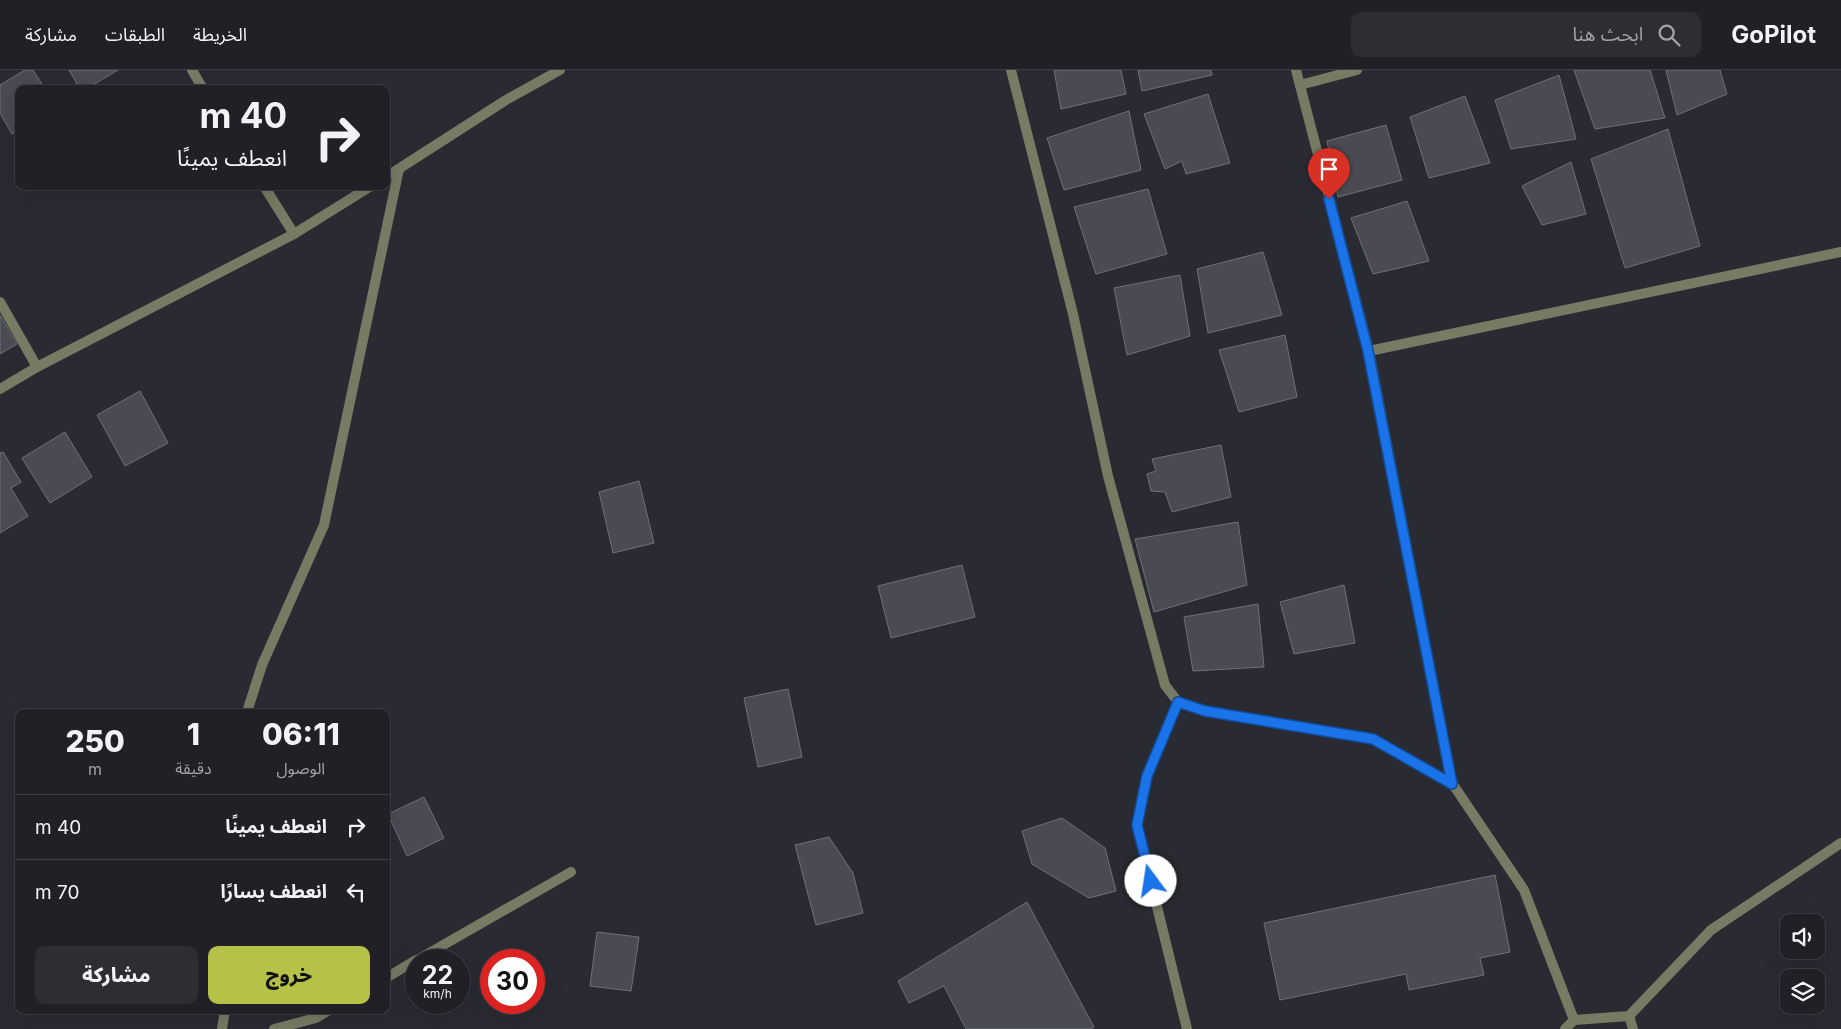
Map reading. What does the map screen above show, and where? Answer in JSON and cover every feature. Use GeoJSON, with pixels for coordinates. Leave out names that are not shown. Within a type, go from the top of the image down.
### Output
{"type":"FeatureCollection","features":[{"type":"Feature","properties":{"kind":"street"},"geometry":{"type":"LineString","coordinates":[[192,70],[201,85]]}},
{"type":"Feature","properties":{"kind":"street"},"geometry":{"type":"LineString","coordinates":[[390,175],[506,100],[560,70]]}},
{"type":"Feature","properties":{"kind":"street"},"geometry":{"type":"LineString","coordinates":[[1011,70],[1073,314],[1108,476],[1166,684],[1178,702],[1205,711],[1373,739],[1452,784]]}},
{"type":"Feature","properties":{"kind":"street"},"geometry":{"type":"LineString","coordinates":[[1296,70],[1368,351],[1452,784],[1524,890],[1574,1020]]}},
{"type":"Feature","properties":{"kind":"street"},"geometry":{"type":"LineString","coordinates":[[1300,86],[1357,70]]}},
{"type":"Feature","properties":{"kind":"street"},"geometry":{"type":"LineString","coordinates":[[248,709],[262,665],[324,525],[399,169]]}},
{"type":"Feature","properties":{"kind":"street"},"geometry":{"type":"LineString","coordinates":[[266,190],[294,234]]}},
{"type":"Feature","properties":{"kind":"street"},"geometry":{"type":"LineString","coordinates":[[0,389],[37,366],[294,234],[365,190]]}},
{"type":"Feature","properties":{"kind":"street"},"geometry":{"type":"LineString","coordinates":[[1368,351],[1841,252]]}},
{"type":"Feature","properties":{"kind":"street"},"geometry":{"type":"LineString","coordinates":[[0,302],[37,366]]}},
{"type":"Feature","properties":{"kind":"street"},"geometry":{"type":"LineString","coordinates":[[1178,702],[1147,776],[1137,825],[1187,1029]]}},
{"type":"Feature","properties":{"kind":"street"},"geometry":{"type":"LineString","coordinates":[[1565,1029],[1574,1020],[1629,1016],[1712,930],[1841,843]]}},
{"type":"Feature","properties":{"kind":"street"},"geometry":{"type":"LineString","coordinates":[[436,949],[571,872]]}},
{"type":"Feature","properties":{"kind":"street"},"geometry":{"type":"LineString","coordinates":[[390,976],[405,967]]}},
{"type":"Feature","properties":{"kind":"street"},"geometry":{"type":"LineString","coordinates":[[222,1029],[224,1014]]}},
{"type":"Feature","properties":{"kind":"street"},"geometry":{"type":"LineString","coordinates":[[274,1029],[316,1018],[322,1014]]}},
{"type":"Feature","properties":{"kind":"street"},"geometry":{"type":"LineString","coordinates":[[1629,1016],[1633,1029]]}},
{"type":"Feature","properties":{"kind":"building"},"geometry":{"type":"Polygon","coordinates":[[[25,70],[33,70],[42,85],[15,85],[15,132],[12,134],[0,113],[0,85],[25,70]]]}},
{"type":"Feature","properties":{"kind":"building"},"geometry":{"type":"Polygon","coordinates":[[[69,70],[118,70],[93,85],[78,85],[69,70]]]}},
{"type":"Feature","properties":{"kind":"building"},"geometry":{"type":"Polygon","coordinates":[[[1054,70],[1121,70],[1126,94],[1061,109],[1054,70]]]}},
{"type":"Feature","properties":{"kind":"building"},"geometry":{"type":"Polygon","coordinates":[[[1138,70],[1211,70],[1212,75],[1142,91],[1138,70]]]}},
{"type":"Feature","properties":{"kind":"building"},"geometry":{"type":"Polygon","coordinates":[[[1574,70],[1650,70],[1665,118],[1595,129],[1574,70]]]}},
{"type":"Feature","properties":{"kind":"building"},"geometry":{"type":"Polygon","coordinates":[[[1666,70],[1720,70],[1727,94],[1677,115],[1666,70]]]}},
{"type":"Feature","properties":{"kind":"building"},"geometry":{"type":"Polygon","coordinates":[[[1559,75],[1576,139],[1511,149],[1495,100],[1559,75]]]}},
{"type":"Feature","properties":{"kind":"building"},"geometry":{"type":"Polygon","coordinates":[[[1208,94],[1230,163],[1186,174],[1182,161],[1165,169],[1144,114],[1208,94]]]}},
{"type":"Feature","properties":{"kind":"building"},"geometry":{"type":"Polygon","coordinates":[[[1465,96],[1490,163],[1429,178],[1410,117],[1465,96]]]}},
{"type":"Feature","properties":{"kind":"building"},"geometry":{"type":"Polygon","coordinates":[[[1129,111],[1141,170],[1064,190],[1047,138],[1129,111]]]}},
{"type":"Feature","properties":{"kind":"building"},"geometry":{"type":"Polygon","coordinates":[[[1386,125],[1402,180],[1338,197],[1327,141],[1386,125]]]}},
{"type":"Feature","properties":{"kind":"building"},"geometry":{"type":"Polygon","coordinates":[[[1668,129],[1700,246],[1625,268],[1591,159],[1668,129]]]}},
{"type":"Feature","properties":{"kind":"building"},"geometry":{"type":"Polygon","coordinates":[[[1571,162],[1586,214],[1542,225],[1522,186],[1571,162]]]}},
{"type":"Feature","properties":{"kind":"building"},"geometry":{"type":"Polygon","coordinates":[[[1148,189],[1167,254],[1096,274],[1074,207],[1148,189]]]}},
{"type":"Feature","properties":{"kind":"building"},"geometry":{"type":"Polygon","coordinates":[[[1407,201],[1429,261],[1373,274],[1351,218],[1407,201]]]}},
{"type":"Feature","properties":{"kind":"building"},"geometry":{"type":"Polygon","coordinates":[[[1263,252],[1282,315],[1208,333],[1197,269],[1263,252]]]}},
{"type":"Feature","properties":{"kind":"building"},"geometry":{"type":"Polygon","coordinates":[[[1180,275],[1190,336],[1127,355],[1114,288],[1180,275]]]}},
{"type":"Feature","properties":{"kind":"building"},"geometry":{"type":"Polygon","coordinates":[[[0,315],[17,344],[0,354],[0,315]]]}},
{"type":"Feature","properties":{"kind":"building"},"geometry":{"type":"Polygon","coordinates":[[[1285,335],[1297,397],[1239,412],[1219,350],[1285,335]]]}},
{"type":"Feature","properties":{"kind":"building"},"geometry":{"type":"Polygon","coordinates":[[[140,391],[168,443],[125,466],[97,415],[140,391]]]}},
{"type":"Feature","properties":{"kind":"building"},"geometry":{"type":"Polygon","coordinates":[[[65,432],[92,477],[50,503],[22,458],[65,432]]]}},
{"type":"Feature","properties":{"kind":"building"},"geometry":{"type":"Polygon","coordinates":[[[1221,445],[1231,497],[1172,512],[1165,492],[1151,491],[1147,474],[1156,471],[1152,459],[1221,445]]]}},
{"type":"Feature","properties":{"kind":"building"},"geometry":{"type":"Polygon","coordinates":[[[3,452],[21,482],[11,488],[28,516],[0,533],[0,453],[3,452]]]}},
{"type":"Feature","properties":{"kind":"building"},"geometry":{"type":"Polygon","coordinates":[[[639,481],[654,543],[613,553],[599,492],[639,481]]]}},
{"type":"Feature","properties":{"kind":"building"},"geometry":{"type":"Polygon","coordinates":[[[1238,522],[1247,585],[1154,612],[1135,539],[1238,522]]]}},
{"type":"Feature","properties":{"kind":"building"},"geometry":{"type":"Polygon","coordinates":[[[962,565],[975,617],[891,638],[878,586],[962,565]]]}},
{"type":"Feature","properties":{"kind":"building"},"geometry":{"type":"Polygon","coordinates":[[[1344,585],[1355,643],[1294,654],[1280,602],[1344,585]]]}},
{"type":"Feature","properties":{"kind":"building"},"geometry":{"type":"Polygon","coordinates":[[[1258,604],[1264,667],[1193,671],[1184,617],[1258,604]]]}},
{"type":"Feature","properties":{"kind":"building"},"geometry":{"type":"Polygon","coordinates":[[[788,689],[802,757],[758,767],[744,698],[788,689]]]}},
{"type":"Feature","properties":{"kind":"building"},"geometry":{"type":"Polygon","coordinates":[[[424,797],[444,838],[407,856],[390,818],[390,813],[424,797]]]}},
{"type":"Feature","properties":{"kind":"building"},"geometry":{"type":"Polygon","coordinates":[[[1062,818],[1105,848],[1116,891],[1089,898],[1032,864],[1022,831],[1062,818]]]}},
{"type":"Feature","properties":{"kind":"building"},"geometry":{"type":"Polygon","coordinates":[[[829,837],[853,873],[863,913],[816,925],[795,845],[829,837]]]}},
{"type":"Feature","properties":{"kind":"building"},"geometry":{"type":"Polygon","coordinates":[[[1495,875],[1510,952],[1480,958],[1484,975],[1409,990],[1406,974],[1280,1000],[1264,923],[1495,875]]]}},
{"type":"Feature","properties":{"kind":"building"},"geometry":{"type":"Polygon","coordinates":[[[1027,902],[1094,1027],[1090,1029],[966,1029],[944,986],[909,1003],[898,981],[1027,902]]]}},
{"type":"Feature","properties":{"kind":"building"},"geometry":{"type":"Polygon","coordinates":[[[597,932],[639,937],[631,991],[590,986],[597,932]]]}},
{"type":"Feature","properties":{"kind":"route"},"geometry":{"type":"LineString","coordinates":[[1151,881],[1137,825],[1147,776],[1178,702],[1205,711],[1373,739],[1452,784],[1368,351],[1329,199]]}}]}
